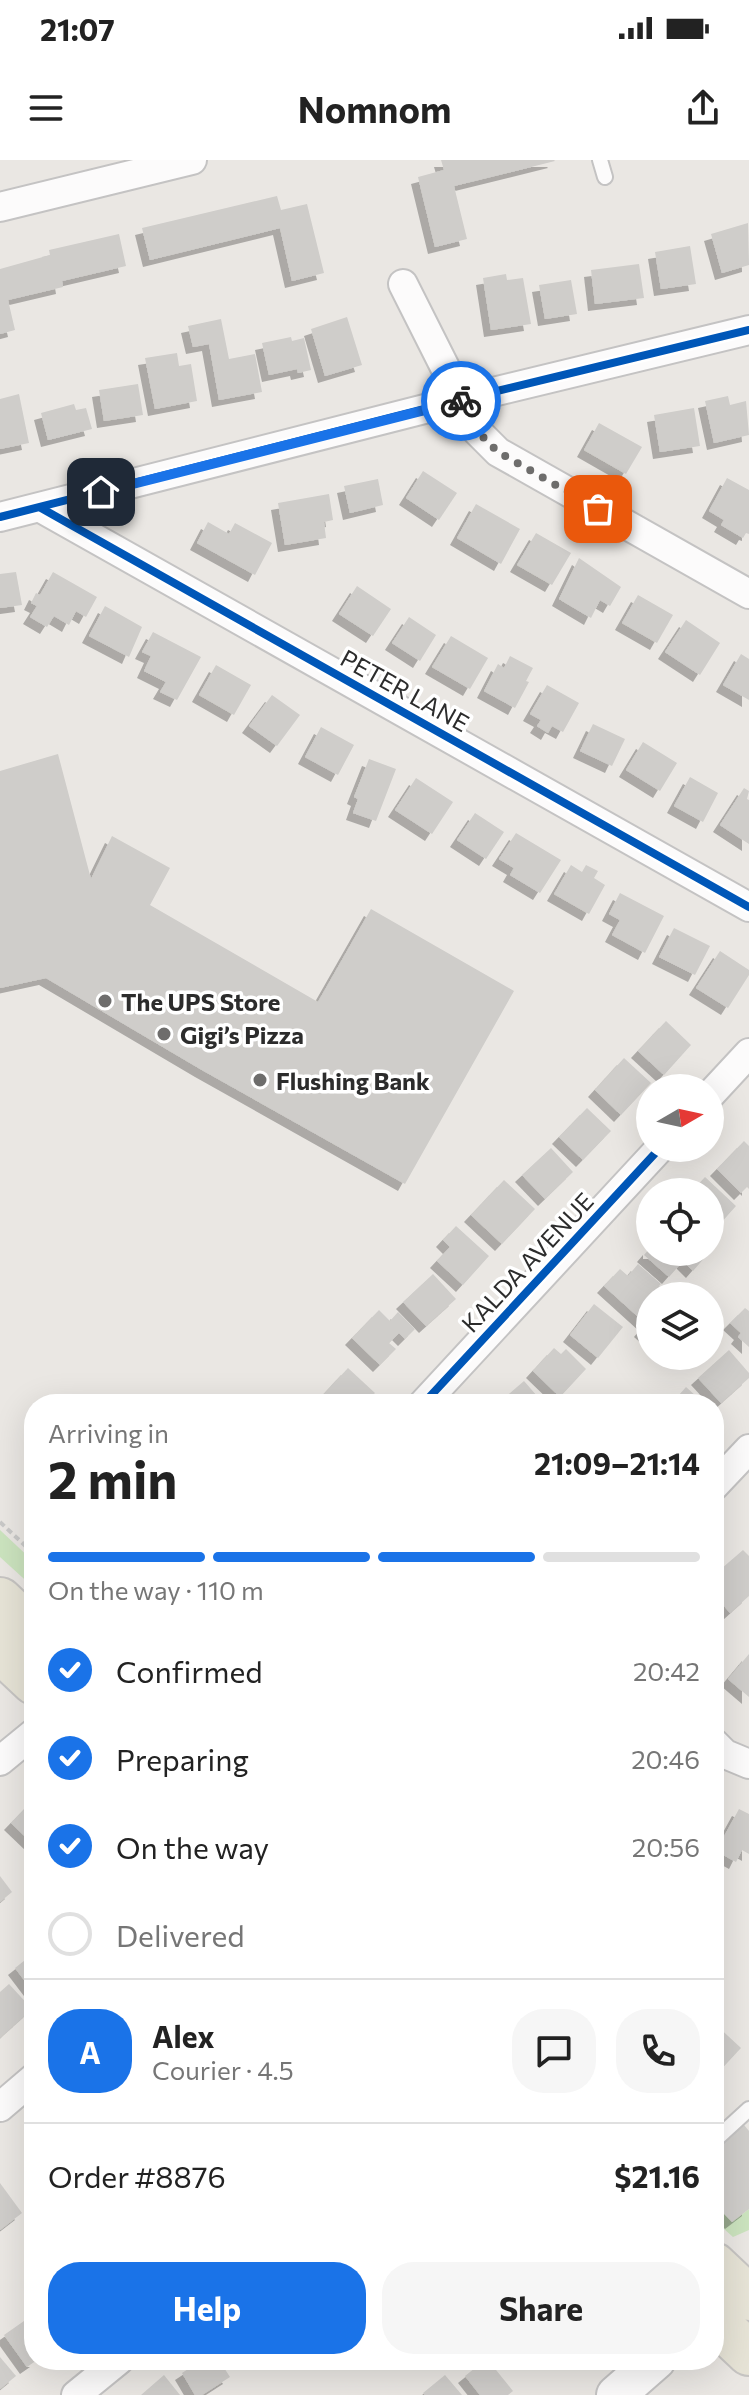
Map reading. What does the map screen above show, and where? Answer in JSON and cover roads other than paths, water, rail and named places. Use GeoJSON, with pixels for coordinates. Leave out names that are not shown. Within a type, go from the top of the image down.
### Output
{"type":"FeatureCollection","features":[{"type":"Feature","properties":{"kind":"main road"},"geometry":{"type":"LineString","coordinates":[[0,1600],[24,1623]]}},
{"type":"Feature","properties":{"kind":"main road"},"geometry":{"type":"LineString","coordinates":[[0,1650],[24,1673]]}},
{"type":"Feature","properties":{"kind":"main road"},"geometry":{"type":"LineString","coordinates":[[730,2293],[749,2353]]}},
{"type":"Feature","properties":{"kind":"main road"},"geometry":{"type":"LineString","coordinates":[[616,2395],[645,2370]]}},
{"type":"Feature","properties":{"kind":"street"},"geometry":{"type":"LineString","coordinates":[[0,207],[192,160]]}},
{"type":"Feature","properties":{"kind":"street"},"geometry":{"type":"LineString","coordinates":[[403,284],[477,431],[498,452],[749,594]]}},
{"type":"Feature","properties":{"kind":"street"},"geometry":{"type":"LineString","coordinates":[[0,517],[749,330]]}},
{"type":"Feature","properties":{"kind":"street","name":"PETER LANE"},"geometry":{"type":"LineString","coordinates":[[41,508],[749,907]]}},
{"type":"Feature","properties":{"kind":"street"},"geometry":{"type":"LineString","coordinates":[[724,1080],[749,1053]]}},
{"type":"Feature","properties":{"kind":"street","name":"KALDA AVENUE"},"geometry":{"type":"LineString","coordinates":[[432,1394],[647,1162]]}},
{"type":"Feature","properties":{"kind":"street"},"geometry":{"type":"LineString","coordinates":[[724,1475],[749,1449]]}},
{"type":"Feature","properties":{"kind":"street"},"geometry":{"type":"LineString","coordinates":[[0,1761],[24,1741]]}},
{"type":"Feature","properties":{"kind":"street"},"geometry":{"type":"LineString","coordinates":[[724,1753],[749,1764]]}},
{"type":"Feature","properties":{"kind":"street"},"geometry":{"type":"LineString","coordinates":[[0,2107],[24,2087]]}},
{"type":"Feature","properties":{"kind":"street"},"geometry":{"type":"LineString","coordinates":[[76,2395],[107,2370]]}},
{"type":"Feature","properties":{"kind":"lane"},"geometry":{"type":"LineString","coordinates":[[600,160],[605,177]]}},
{"type":"Feature","properties":{"kind":"lane"},"geometry":{"type":"LineString","coordinates":[[724,2132],[749,2109]]}},
{"type":"Feature","properties":{"kind":"place","name":"The UPS Store"},"geometry":{"type":"Point","coordinates":[105,1001]}},
{"type":"Feature","properties":{"kind":"place","name":"Gigi’s Pizza"},"geometry":{"type":"Point","coordinates":[164,1034]}},
{"type":"Feature","properties":{"kind":"place","name":"Flushing Bank"},"geometry":{"type":"Point","coordinates":[260,1080]}}]}
